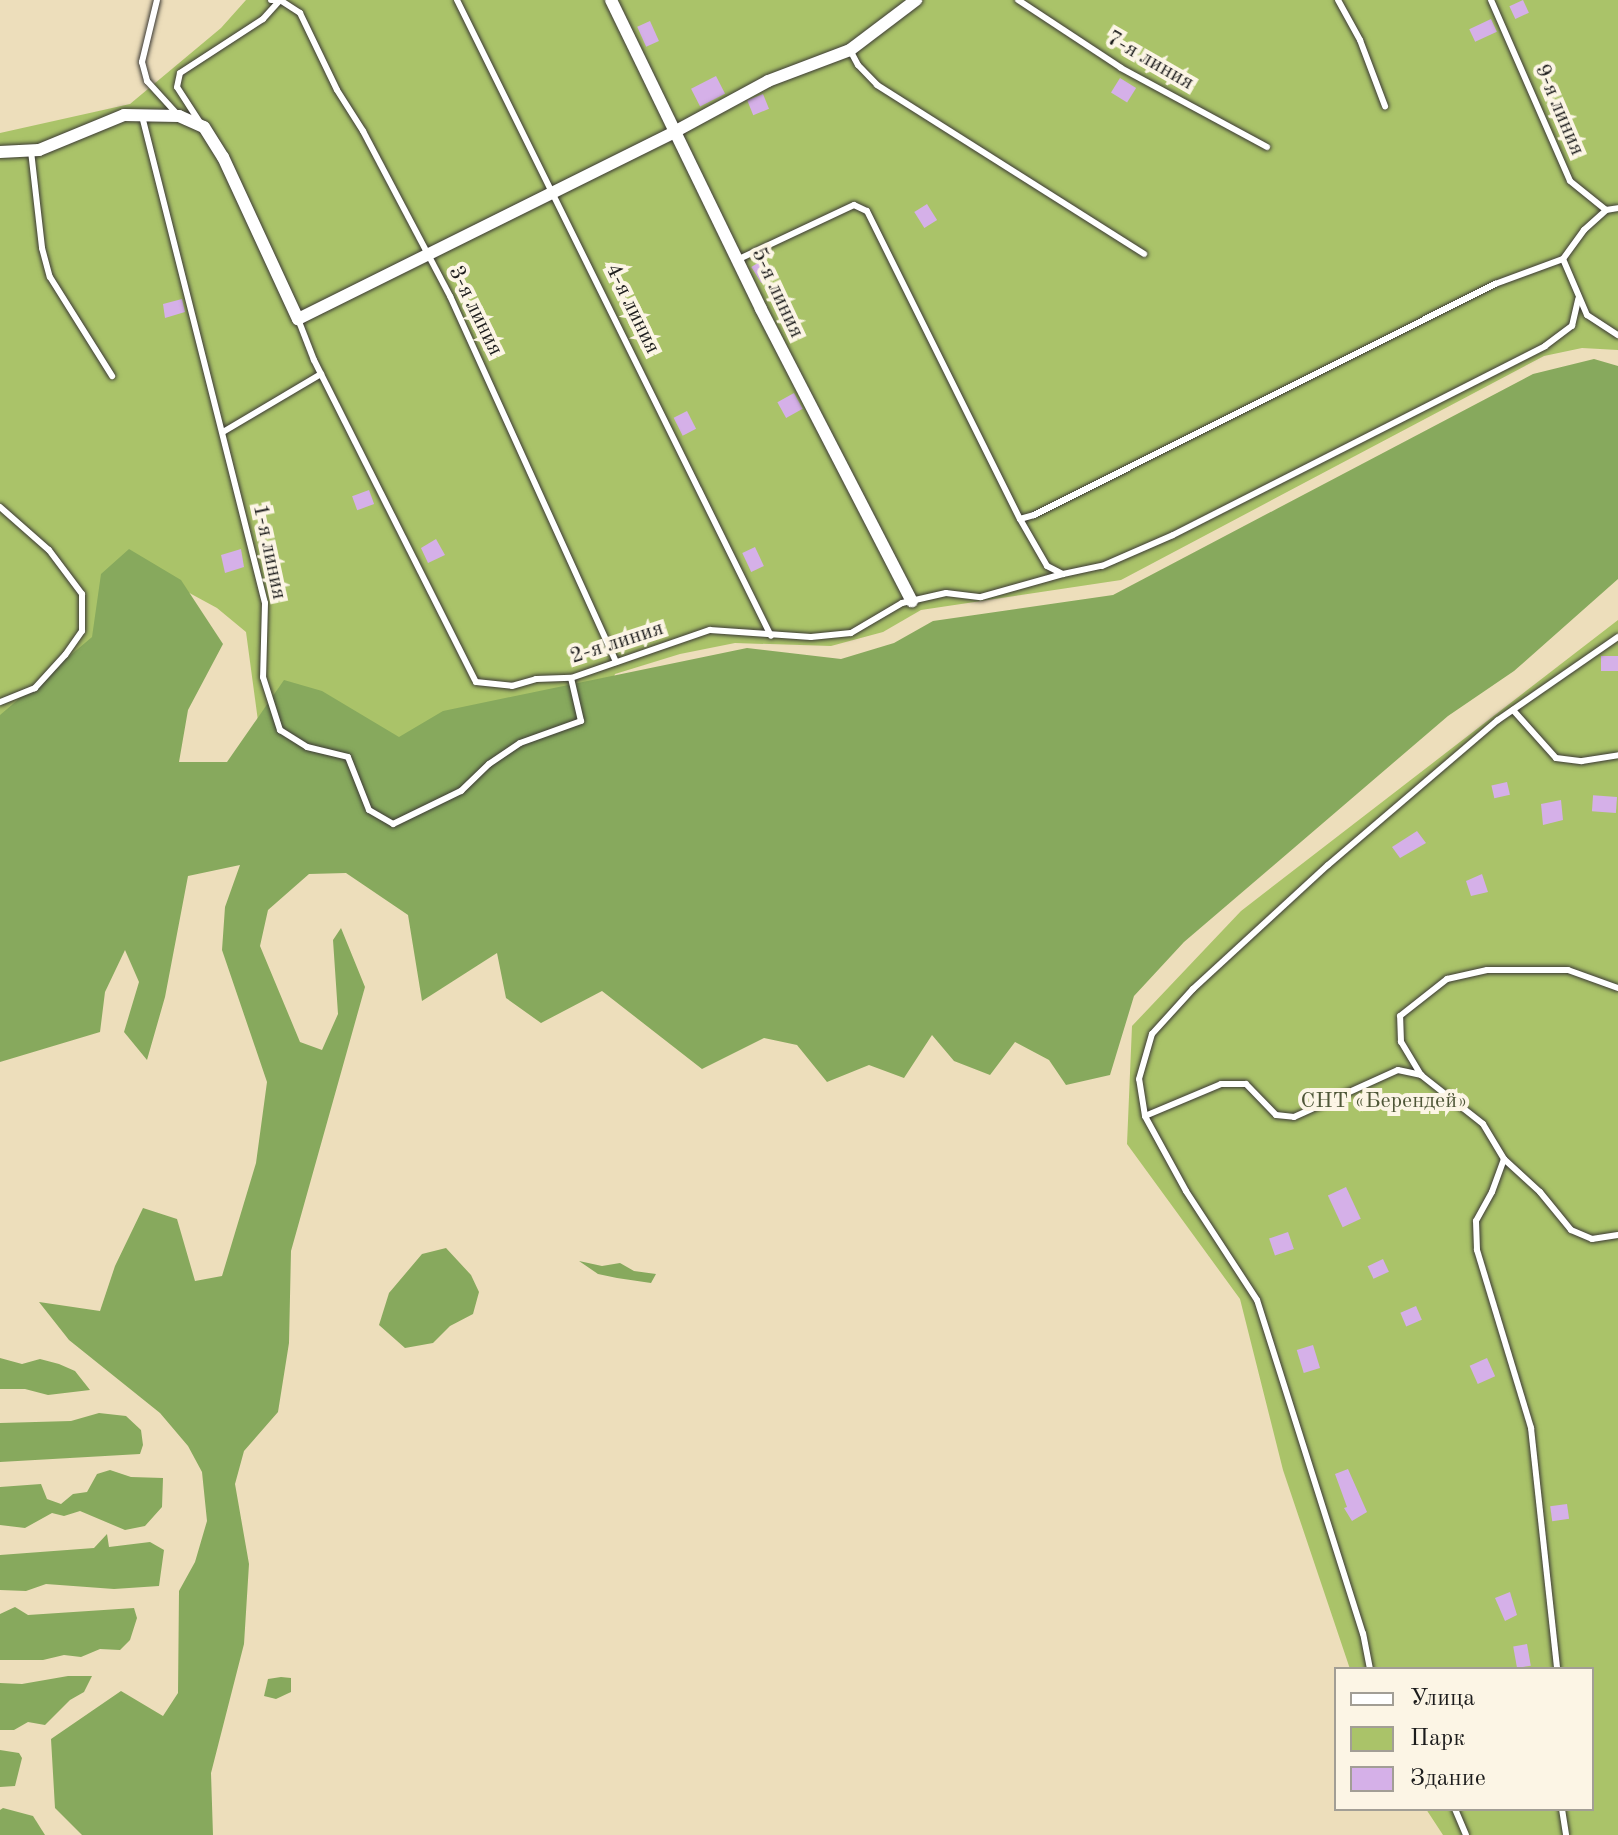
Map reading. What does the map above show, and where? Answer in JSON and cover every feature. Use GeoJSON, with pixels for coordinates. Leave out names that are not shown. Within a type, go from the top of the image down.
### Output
{"type":"FeatureCollection","features":[{"type":"Feature","properties":{"kind":"street","name":"5-я линия"},"geometry":{"type":"LineString","coordinates":[[611,0],[782,352],[912,601]]}},
{"type":"Feature","properties":{"kind":"street"},"geometry":{"type":"LineString","coordinates":[[0,152],[31,150],[71,138],[124,115],[179,116],[204,127],[223,157],[298,319],[676,131],[768,81],[850,50],[916,0]]}},
{"type":"Feature","properties":{"kind":"lane"},"geometry":{"type":"LineString","coordinates":[[157,0],[142,62],[147,81],[179,116]]}},
{"type":"Feature","properties":{"kind":"lane"},"geometry":{"type":"LineString","coordinates":[[271,0],[280,0]]}},
{"type":"Feature","properties":{"kind":"lane"},"geometry":{"type":"LineString","coordinates":[[204,127],[177,87],[180,73],[263,19],[280,0]]}},
{"type":"Feature","properties":{"kind":"lane","name":"3-я линия"},"geometry":{"type":"LineString","coordinates":[[280,0],[300,13],[337,90],[363,131],[427,254],[616,662]]}},
{"type":"Feature","properties":{"kind":"lane","name":"4-я линия"},"geometry":{"type":"LineString","coordinates":[[457,0],[771,636]]}},
{"type":"Feature","properties":{"kind":"lane","name":"7-я линия"},"geometry":{"type":"LineString","coordinates":[[1018,0],[1121,68],[1267,147]]}},
{"type":"Feature","properties":{"kind":"lane"},"geometry":{"type":"LineString","coordinates":[[1338,0],[1360,40],[1385,106]]}},
{"type":"Feature","properties":{"kind":"lane","name":"9-я линия"},"geometry":{"type":"LineString","coordinates":[[1491,0],[1570,181],[1606,210]]}},
{"type":"Feature","properties":{"kind":"lane"},"geometry":{"type":"LineString","coordinates":[[850,50],[858,65],[877,85],[1144,254]]}},
{"type":"Feature","properties":{"kind":"lane","name":"1-я линия"},"geometry":{"type":"LineString","coordinates":[[142,115],[265,603],[263,677],[280,730],[307,747],[348,757],[369,810],[393,824],[461,791],[489,764],[520,743],[581,721],[571,678]]}},
{"type":"Feature","properties":{"kind":"lane"},"geometry":{"type":"LineString","coordinates":[[31,150],[42,248],[50,277],[112,376]]}},
{"type":"Feature","properties":{"kind":"lane"},"geometry":{"type":"LineString","coordinates":[[739,259],[854,205],[867,211],[1020,519],[1047,566],[1063,574]]}},
{"type":"Feature","properties":{"kind":"lane"},"geometry":{"type":"LineString","coordinates":[[1020,519],[1034,515],[1495,284],[1563,259],[1584,230],[1606,210],[1618,208]]}},
{"type":"Feature","properties":{"kind":"lane"},"geometry":{"type":"LineString","coordinates":[[1563,259],[1587,315],[1618,335]]}},
{"type":"Feature","properties":{"kind":"lane","name":"2-я линия"},"geometry":{"type":"LineString","coordinates":[[298,319],[321,374],[476,682],[512,686],[536,679],[571,678],[599,671],[616,662],[710,630],[771,636],[851,633],[912,601],[946,593],[981,597],[1102,566],[1173,535],[1545,346],[1572,326],[1578,299]]}},
{"type":"Feature","properties":{"kind":"lane"},"geometry":{"type":"LineString","coordinates":[[223,432],[321,374]]}},
{"type":"Feature","properties":{"kind":"lane"},"geometry":{"type":"LineString","coordinates":[[0,507],[49,550],[82,594],[82,631],[65,655],[35,688],[0,702]]}},
{"type":"Feature","properties":{"kind":"lane"},"geometry":{"type":"LineString","coordinates":[[1370,1667],[1363,1634],[1257,1300],[1186,1191],[1145,1116],[1139,1079],[1152,1034],[1183,1000],[1328,865],[1513,710],[1618,637]]}},
{"type":"Feature","properties":{"kind":"lane"},"geometry":{"type":"LineString","coordinates":[[1513,710],[1556,758],[1582,761],[1618,755]]}},
{"type":"Feature","properties":{"kind":"lane"},"geometry":{"type":"LineString","coordinates":[[1618,988],[1568,970],[1487,970],[1447,979],[1400,1016],[1401,1042],[1421,1075],[1483,1124],[1504,1159],[1540,1192],[1571,1230],[1592,1239],[1618,1235]]}},
{"type":"Feature","properties":{"kind":"lane"},"geometry":{"type":"LineString","coordinates":[[1145,1116],[1221,1084],[1246,1084],[1276,1115],[1294,1117],[1398,1070],[1421,1075]]}},
{"type":"Feature","properties":{"kind":"lane"},"geometry":{"type":"LineString","coordinates":[[1504,1159],[1492,1192],[1476,1221],[1477,1250],[1531,1428],[1557,1667]]}},
{"type":"Feature","properties":{"kind":"lane"},"geometry":{"type":"LineString","coordinates":[[1456,1811],[1466,1835]]}},
{"type":"Feature","properties":{"kind":"lane"},"geometry":{"type":"LineString","coordinates":[[1562,1811],[1566,1835]]}},
{"type":"Feature","properties":{"kind":"green space"},"geometry":{"type":"Polygon","coordinates":[[[246,0],[1618,0],[1618,350],[1582,348],[1544,356],[1121,580],[921,610],[883,632],[831,646],[735,643],[680,654],[615,674],[597,724],[525,756],[258,721],[246,632],[217,608],[171,583],[102,654],[0,725],[0,133],[130,104],[221,28],[246,0]]]}},
{"type":"Feature","properties":{"kind":"green space"},"geometry":{"type":"Polygon","coordinates":[[[1594,359],[1618,366],[1618,579],[1514,671],[1448,716],[1184,942],[1134,996],[1110,1075],[1066,1085],[1049,1060],[1015,1042],[990,1075],[954,1061],[932,1035],[904,1078],[869,1065],[827,1082],[797,1045],[764,1038],[702,1069],[602,991],[541,1023],[506,998],[497,953],[422,1001],[408,915],[346,873],[309,874],[268,910],[260,946],[300,1042],[322,1050],[338,1014],[333,940],[341,928],[365,987],[291,1251],[289,1343],[278,1412],[244,1451],[235,1484],[249,1564],[244,1644],[211,1773],[213,1835],[82,1835],[55,1808],[51,1739],[121,1691],[163,1716],[178,1693],[179,1591],[195,1562],[207,1521],[202,1472],[188,1446],[160,1413],[69,1340],[39,1302],[100,1311],[115,1266],[143,1208],[177,1219],[195,1281],[222,1276],[256,1163],[267,1082],[222,950],[225,907],[240,865],[188,876],[165,997],[147,1060],[124,1032],[139,982],[125,950],[105,992],[100,1032],[0,1062],[0,715],[92,637],[101,574],[129,549],[181,580],[223,644],[188,710],[179,762],[227,762],[284,680],[322,691],[399,737],[443,711],[747,648],[841,659],[894,643],[933,621],[1113,595],[1533,374],[1594,359]]]}},
{"type":"Feature","properties":{"kind":"green space","name":"СНТ «Берендей»"},"geometry":{"type":"Polygon","coordinates":[[[1618,620],[1618,1835],[1443,1835],[1427,1811],[1594,1811],[1594,1667],[1349,1667],[1283,1470],[1240,1299],[1127,1144],[1132,1026],[1241,911],[1618,620]]]}},
{"type":"Feature","properties":{"kind":"green space"},"geometry":{"type":"Polygon","coordinates":[[[446,1248],[471,1275],[479,1292],[473,1314],[450,1326],[433,1343],[405,1348],[379,1325],[389,1293],[422,1254],[446,1248]]]}},
{"type":"Feature","properties":{"kind":"green space"},"geometry":{"type":"Polygon","coordinates":[[[579,1261],[602,1266],[620,1263],[634,1271],[656,1274],[651,1283],[617,1278],[598,1274],[579,1261]]]}},
{"type":"Feature","properties":{"kind":"green space"},"geometry":{"type":"Polygon","coordinates":[[[0,1358],[22,1364],[40,1359],[59,1364],[75,1371],[90,1390],[48,1395],[25,1389],[0,1389],[0,1358]]]}},
{"type":"Feature","properties":{"kind":"green space"},"geometry":{"type":"Polygon","coordinates":[[[99,1413],[126,1416],[141,1430],[143,1445],[140,1454],[0,1462],[0,1423],[71,1421],[99,1413]]]}},
{"type":"Feature","properties":{"kind":"green space"},"geometry":{"type":"Polygon","coordinates":[[[110,1470],[131,1477],[163,1478],[162,1507],[145,1526],[125,1530],[80,1511],[64,1516],[52,1513],[25,1528],[0,1525],[0,1487],[41,1484],[47,1499],[61,1504],[73,1494],[87,1492],[97,1474],[110,1470]]]}},
{"type":"Feature","properties":{"kind":"green space"},"geometry":{"type":"Polygon","coordinates":[[[107,1534],[109,1547],[150,1542],[164,1550],[159,1586],[114,1589],[46,1584],[26,1591],[0,1590],[0,1555],[94,1548],[107,1534]]]}},
{"type":"Feature","properties":{"kind":"green space"},"geometry":{"type":"Polygon","coordinates":[[[15,1607],[28,1615],[134,1608],[137,1618],[130,1640],[120,1650],[100,1649],[81,1657],[64,1655],[43,1660],[0,1660],[0,1614],[15,1607]]]}},
{"type":"Feature","properties":{"kind":"green space"},"geometry":{"type":"Polygon","coordinates":[[[68,1676],[92,1676],[84,1692],[70,1700],[45,1725],[28,1722],[14,1730],[0,1730],[0,1683],[22,1684],[68,1676]]]}},
{"type":"Feature","properties":{"kind":"green space"},"geometry":{"type":"Polygon","coordinates":[[[291,1678],[291,1692],[276,1699],[264,1696],[268,1679],[291,1678]]]}},
{"type":"Feature","properties":{"kind":"green space"},"geometry":{"type":"Polygon","coordinates":[[[0,1750],[19,1753],[22,1758],[15,1786],[0,1787],[0,1750]]]}},
{"type":"Feature","properties":{"kind":"green space"},"geometry":{"type":"Polygon","coordinates":[[[3,1808],[33,1816],[45,1835],[0,1835],[0,1810],[3,1808]]]}},
{"type":"Feature","properties":{"kind":"building"},"geometry":{"type":"Polygon","coordinates":[[[1523,0],[1529,13],[1515,19],[1509,6],[1523,0]]]}},
{"type":"Feature","properties":{"kind":"building"},"geometry":{"type":"Polygon","coordinates":[[[1491,19],[1497,32],[1475,42],[1469,29],[1491,19]]]}},
{"type":"Feature","properties":{"kind":"building"},"geometry":{"type":"Polygon","coordinates":[[[650,21],[659,41],[646,47],[637,27],[650,21]]]}},
{"type":"Feature","properties":{"kind":"building"},"geometry":{"type":"Polygon","coordinates":[[[716,76],[725,94],[700,107],[691,89],[716,76]]]}},
{"type":"Feature","properties":{"kind":"building"},"geometry":{"type":"Polygon","coordinates":[[[1120,78],[1136,88],[1127,102],[1111,92],[1120,78]]]}},
{"type":"Feature","properties":{"kind":"building"},"geometry":{"type":"Polygon","coordinates":[[[763,94],[769,109],[753,115],[747,100],[763,94]]]}},
{"type":"Feature","properties":{"kind":"building"},"geometry":{"type":"Polygon","coordinates":[[[927,204],[937,220],[924,228],[914,212],[927,204]]]}},
{"type":"Feature","properties":{"kind":"building"},"geometry":{"type":"Polygon","coordinates":[[[764,259],[774,275],[761,283],[751,267],[764,259]]]}},
{"type":"Feature","properties":{"kind":"building"},"geometry":{"type":"Polygon","coordinates":[[[182,299],[185,312],[165,318],[163,304],[182,299]]]}},
{"type":"Feature","properties":{"kind":"building"},"geometry":{"type":"Polygon","coordinates":[[[794,393],[803,409],[786,418],[777,402],[794,393]]]}},
{"type":"Feature","properties":{"kind":"building"},"geometry":{"type":"Polygon","coordinates":[[[687,411],[696,429],[683,436],[674,418],[687,411]]]}},
{"type":"Feature","properties":{"kind":"building"},"geometry":{"type":"Polygon","coordinates":[[[369,490],[374,504],[357,510],[352,496],[369,490]]]}},
{"type":"Feature","properties":{"kind":"building"},"geometry":{"type":"Polygon","coordinates":[[[436,539],[445,555],[428,563],[421,548],[436,539]]]}},
{"type":"Feature","properties":{"kind":"building"},"geometry":{"type":"Polygon","coordinates":[[[755,547],[764,566],[751,572],[742,553],[755,547]]]}},
{"type":"Feature","properties":{"kind":"building"},"geometry":{"type":"Polygon","coordinates":[[[241,549],[244,567],[225,573],[221,555],[241,549]]]}},
{"type":"Feature","properties":{"kind":"building"},"geometry":{"type":"Polygon","coordinates":[[[1601,656],[1618,656],[1618,671],[1601,671],[1601,656]]]}},
{"type":"Feature","properties":{"kind":"building"},"geometry":{"type":"Polygon","coordinates":[[[1507,782],[1510,795],[1494,798],[1491,786],[1507,782]]]}},
{"type":"Feature","properties":{"kind":"building"},"geometry":{"type":"Polygon","coordinates":[[[1593,795],[1617,797],[1616,813],[1592,811],[1593,795]]]}},
{"type":"Feature","properties":{"kind":"building"},"geometry":{"type":"Polygon","coordinates":[[[1561,800],[1563,820],[1543,825],[1541,804],[1561,800]]]}},
{"type":"Feature","properties":{"kind":"building"},"geometry":{"type":"Polygon","coordinates":[[[1417,831],[1426,843],[1400,858],[1392,847],[1417,831]]]}},
{"type":"Feature","properties":{"kind":"building"},"geometry":{"type":"Polygon","coordinates":[[[1482,874],[1488,892],[1471,896],[1466,881],[1482,874]]]}},
{"type":"Feature","properties":{"kind":"building"},"geometry":{"type":"Polygon","coordinates":[[[1346,1187],[1361,1219],[1343,1227],[1328,1195],[1346,1187]]]}},
{"type":"Feature","properties":{"kind":"building"},"geometry":{"type":"Polygon","coordinates":[[[1288,1232],[1294,1249],[1275,1256],[1269,1239],[1288,1232]]]}},
{"type":"Feature","properties":{"kind":"building"},"geometry":{"type":"Polygon","coordinates":[[[1383,1259],[1389,1272],[1374,1279],[1368,1266],[1383,1259]]]}},
{"type":"Feature","properties":{"kind":"building"},"geometry":{"type":"Polygon","coordinates":[[[1416,1306],[1422,1320],[1406,1326],[1400,1313],[1416,1306]]]}},
{"type":"Feature","properties":{"kind":"building"},"geometry":{"type":"Polygon","coordinates":[[[1313,1345],[1320,1368],[1304,1373],[1297,1350],[1313,1345]]]}},
{"type":"Feature","properties":{"kind":"building"},"geometry":{"type":"Polygon","coordinates":[[[1487,1358],[1495,1376],[1478,1384],[1470,1366],[1487,1358]]]}},
{"type":"Feature","properties":{"kind":"building"},"geometry":{"type":"Polygon","coordinates":[[[1348,1469],[1367,1512],[1352,1521],[1344,1508],[1347,1507],[1335,1474],[1348,1469]]]}},
{"type":"Feature","properties":{"kind":"building"},"geometry":{"type":"Polygon","coordinates":[[[1567,1504],[1569,1519],[1552,1521],[1550,1506],[1567,1504]]]}},
{"type":"Feature","properties":{"kind":"building"},"geometry":{"type":"Polygon","coordinates":[[[1510,1592],[1517,1615],[1505,1621],[1495,1598],[1510,1592]]]}},
{"type":"Feature","properties":{"kind":"building"},"geometry":{"type":"Polygon","coordinates":[[[1527,1644],[1531,1666],[1517,1667],[1513,1646],[1527,1644]]]}}]}
